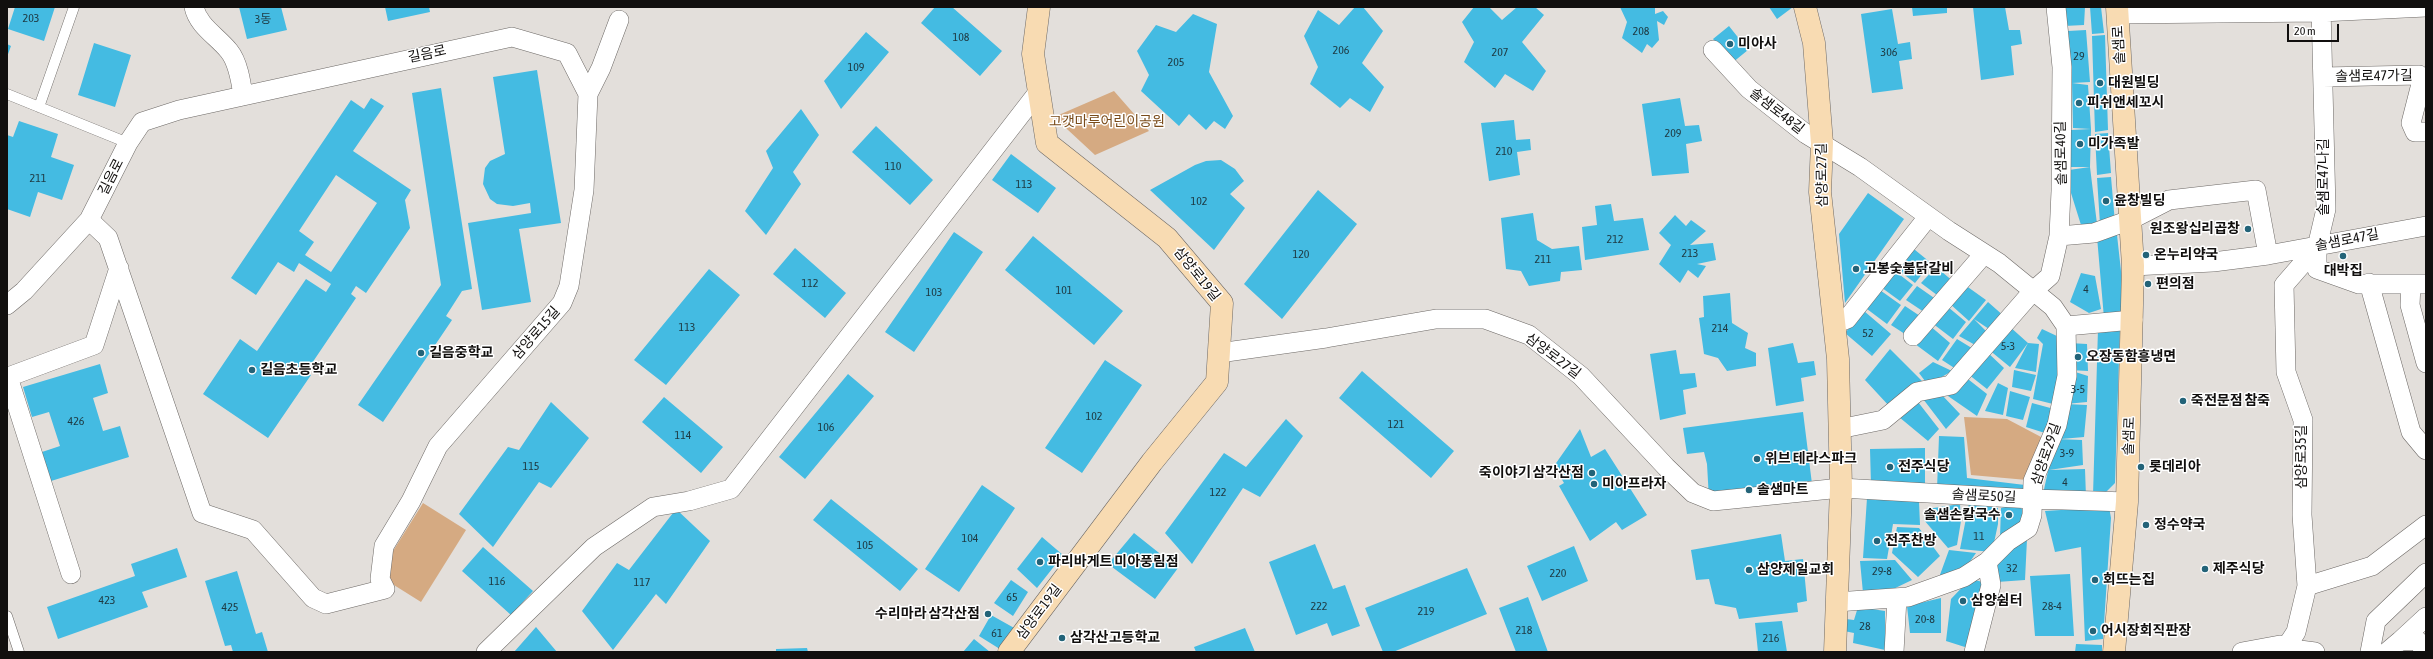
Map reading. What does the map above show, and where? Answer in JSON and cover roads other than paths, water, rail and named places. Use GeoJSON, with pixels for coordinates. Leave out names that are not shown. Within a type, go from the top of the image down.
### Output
{"type":"FeatureCollection","features":[{"type":"Feature","properties":{"kind":"street"},"geometry":{"type":"LineString","coordinates":[[194,7],[196,17],[230,52],[241,79],[243,96]]}},
{"type":"Feature","properties":{"kind":"street","name":"삼양로19길"},"geometry":{"type":"LineString","coordinates":[[1009,652],[1152,462],[1217,382],[1222,303],[1167,238],[1046,143],[1033,54],[1039,7]]}},
{"type":"Feature","properties":{"kind":"street","name":"삼양로27길"},"geometry":{"type":"LineString","coordinates":[[1805,7],[1814,42],[1822,143],[1820,192],[1838,360],[1841,488],[1835,652]]}},
{"type":"Feature","properties":{"kind":"street","name":"솔샘로40길"},"geometry":{"type":"LineString","coordinates":[[2033,291],[2050,276],[2059,236],[2061,191],[2062,67],[2056,7]]}},
{"type":"Feature","properties":{"kind":"street","name":"솔샘로"},"geometry":{"type":"LineString","coordinates":[[2114,652],[2127,502],[2133,320],[2133,266],[2117,10],[2321,10],[2426,7]]}},
{"type":"Feature","properties":{"kind":"street","name":"솔샘로47나길"},"geometry":{"type":"LineString","coordinates":[[2321,10],[2326,209],[2316,246],[2317,269],[2359,284],[2418,285],[2410,306],[2426,363]]}},
{"type":"Feature","properties":{"kind":"street","name":"삼양로15길"},"geometry":{"type":"LineString","coordinates":[[119,268],[202,513],[254,530],[313,598],[326,604],[386,589],[380,579],[384,546],[411,501],[438,446],[562,303],[569,286],[584,190],[588,94],[601,68],[619,20]]}},
{"type":"Feature","properties":{"kind":"street","name":"길음로"},"geometry":{"type":"LineString","coordinates":[[7,305],[24,291],[89,220],[128,143],[142,122],[179,110],[512,37],[567,53],[588,94]]}},
{"type":"Feature","properties":{"kind":"street","name":"솔샘로48길"},"geometry":{"type":"LineString","coordinates":[[1713,50],[1749,89],[1822,143],[1860,167],[1984,254],[2053,307],[2066,326]]}},
{"type":"Feature","properties":{"kind":"street","name":"솔샘로47가길"},"geometry":{"type":"LineString","coordinates":[[2323,77],[2419,75],[2424,83],[2411,123],[2415,132],[2426,132]]}},
{"type":"Feature","properties":{"kind":"street"},"geometry":{"type":"LineString","coordinates":[[486,652],[594,547],[653,507],[689,501],[731,489],[1039,91]]}},
{"type":"Feature","properties":{"kind":"street"},"geometry":{"type":"LineString","coordinates":[[2059,236],[2094,233],[2130,220],[2169,200],[2256,190],[2268,255]]}},
{"type":"Feature","properties":{"kind":"street"},"geometry":{"type":"LineString","coordinates":[[1835,324],[1847,319],[1928,216]]}},
{"type":"Feature","properties":{"kind":"street"},"geometry":{"type":"LineString","coordinates":[[71,574],[8,377],[94,345],[119,268],[108,238],[89,220]]}},
{"type":"Feature","properties":{"kind":"street","name":"솔샘로47길"},"geometry":{"type":"LineString","coordinates":[[2133,266],[2213,262],[2268,255],[2426,226]]}},
{"type":"Feature","properties":{"kind":"street","name":"삼양로35길"},"geometry":{"type":"LineString","coordinates":[[2284,650],[2296,632],[2307,586],[2302,515],[2303,420],[2286,372],[2284,285],[2316,246]]}},
{"type":"Feature","properties":{"kind":"street"},"geometry":{"type":"LineString","coordinates":[[1913,336],[1984,254]]}},
{"type":"Feature","properties":{"kind":"street"},"geometry":{"type":"LineString","coordinates":[[2369,283],[2411,432],[2426,450]]}},
{"type":"Feature","properties":{"kind":"street"},"geometry":{"type":"LineString","coordinates":[[1839,429],[1883,420],[1917,392],[1951,385],[2033,291]]}},
{"type":"Feature","properties":{"kind":"street","name":"삼양로27길"},"geometry":{"type":"LineString","coordinates":[[1219,353],[1326,338],[1436,319],[1485,319],[1529,335],[1581,376],[1666,467],[1693,493],[1713,501],[1841,488]]}},
{"type":"Feature","properties":{"kind":"street"},"geometry":{"type":"LineString","coordinates":[[2066,326],[2133,320]]}},
{"type":"Feature","properties":{"kind":"street","name":"삼양로29길"},"geometry":{"type":"LineString","coordinates":[[1836,602],[1908,597],[1964,577],[1986,562],[2008,541],[2028,528],[2033,481],[2057,425],[2067,376],[2066,326]]}},
{"type":"Feature","properties":{"kind":"street","name":"솔샘로50길"},"geometry":{"type":"LineString","coordinates":[[1841,488],[2032,499],[2127,502]]}},
{"type":"Feature","properties":{"kind":"street"},"geometry":{"type":"LineString","coordinates":[[2307,586],[2372,566],[2426,524]]}},
{"type":"Feature","properties":{"kind":"street"},"geometry":{"type":"LineString","coordinates":[[1974,652],[1991,585],[1986,562]]}},
{"type":"Feature","properties":{"kind":"street"},"geometry":{"type":"LineString","coordinates":[[2370,652],[2376,621],[2426,573]]}},
{"type":"Feature","properties":{"kind":"street"},"geometry":{"type":"LineString","coordinates":[[1894,652],[1897,598]]}},
{"type":"Feature","properties":{"kind":"street"},"geometry":{"type":"LineString","coordinates":[[2394,646],[2426,617]]}},
{"type":"Feature","properties":{"kind":"street"},"geometry":{"type":"LineString","coordinates":[[2394,646],[2417,640],[2426,652]]}},
{"type":"Feature","properties":{"kind":"street"},"geometry":{"type":"LineString","coordinates":[[2242,652],[2280,645],[2284,650],[2315,652]]}},
{"type":"Feature","properties":{"kind":"lane"},"geometry":{"type":"LineString","coordinates":[[40,107],[74,7]]}},
{"type":"Feature","properties":{"kind":"lane"},"geometry":{"type":"LineString","coordinates":[[7,94],[128,143]]}},
{"type":"Feature","properties":{"kind":"lane"},"geometry":{"type":"LineString","coordinates":[[7,616],[19,652]]}},
{"type":"Feature","properties":{"kind":"place","name":"미아사"},"geometry":{"type":"Point","coordinates":[1730,44]}},
{"type":"Feature","properties":{"kind":"place","name":"대원빌딩"},"geometry":{"type":"Point","coordinates":[2100,83]}},
{"type":"Feature","properties":{"kind":"place","name":"피쉬앤세꼬시"},"geometry":{"type":"Point","coordinates":[2079,103]}},
{"type":"Feature","properties":{"kind":"place","name":"미가족발"},"geometry":{"type":"Point","coordinates":[2080,144]}},
{"type":"Feature","properties":{"kind":"place","name":"윤창빌딩"},"geometry":{"type":"Point","coordinates":[2106,201]}},
{"type":"Feature","properties":{"kind":"place","name":"원조왕십리곱창"},"geometry":{"type":"Point","coordinates":[2248,229]}},
{"type":"Feature","properties":{"kind":"place","name":"온누리약국"},"geometry":{"type":"Point","coordinates":[2146,255]}},
{"type":"Feature","properties":{"kind":"place","name":"대박집"},"geometry":{"type":"Point","coordinates":[2343,256]}},
{"type":"Feature","properties":{"kind":"place","name":"고봉숯불닭갈비"},"geometry":{"type":"Point","coordinates":[1856,269]}},
{"type":"Feature","properties":{"kind":"place","name":"편의점"},"geometry":{"type":"Point","coordinates":[2148,284]}},
{"type":"Feature","properties":{"kind":"place","name":"길음중학교"},"geometry":{"type":"Point","coordinates":[421,353]}},
{"type":"Feature","properties":{"kind":"place","name":"오장동함흥냉면"},"geometry":{"type":"Point","coordinates":[2078,357]}},
{"type":"Feature","properties":{"kind":"place","name":"길음초등학교"},"geometry":{"type":"Point","coordinates":[252,370]}},
{"type":"Feature","properties":{"kind":"place","name":"죽전문점 참죽"},"geometry":{"type":"Point","coordinates":[2183,401]}},
{"type":"Feature","properties":{"kind":"place","name":"위브 테라스파크"},"geometry":{"type":"Point","coordinates":[1757,459]}},
{"type":"Feature","properties":{"kind":"place","name":"전주식당"},"geometry":{"type":"Point","coordinates":[1890,467]}},
{"type":"Feature","properties":{"kind":"place","name":"롯데리아"},"geometry":{"type":"Point","coordinates":[2141,467]}},
{"type":"Feature","properties":{"kind":"place","name":"죽이야기 삼각산점"},"geometry":{"type":"Point","coordinates":[1592,473]}},
{"type":"Feature","properties":{"kind":"place","name":"미아프라자"},"geometry":{"type":"Point","coordinates":[1594,484]}},
{"type":"Feature","properties":{"kind":"place","name":"솔샘마트"},"geometry":{"type":"Point","coordinates":[1749,490]}},
{"type":"Feature","properties":{"kind":"place","name":"솔샘손칼국수"},"geometry":{"type":"Point","coordinates":[2009,515]}},
{"type":"Feature","properties":{"kind":"place","name":"정수약국"},"geometry":{"type":"Point","coordinates":[2146,525]}},
{"type":"Feature","properties":{"kind":"place","name":"전주찬방"},"geometry":{"type":"Point","coordinates":[1877,541]}},
{"type":"Feature","properties":{"kind":"place","name":"파리바게트 미아풍림점"},"geometry":{"type":"Point","coordinates":[1040,562]}},
{"type":"Feature","properties":{"kind":"place","name":"제주식당"},"geometry":{"type":"Point","coordinates":[2205,569]}},
{"type":"Feature","properties":{"kind":"place","name":"삼양제일교회"},"geometry":{"type":"Point","coordinates":[1749,570]}},
{"type":"Feature","properties":{"kind":"place","name":"회뜨는집"},"geometry":{"type":"Point","coordinates":[2095,580]}},
{"type":"Feature","properties":{"kind":"place","name":"삼양쉼터"},"geometry":{"type":"Point","coordinates":[1963,601]}},
{"type":"Feature","properties":{"kind":"place","name":"수리마라 삼각산점"},"geometry":{"type":"Point","coordinates":[988,614]}},
{"type":"Feature","properties":{"kind":"place","name":"어시장회직판장"},"geometry":{"type":"Point","coordinates":[2093,631]}},
{"type":"Feature","properties":{"kind":"place","name":"삼각산고등학교"},"geometry":{"type":"Point","coordinates":[1062,638]}},
{"type":"Feature","properties":{"kind":"park label","name":"고갯마루어린이공원"},"geometry":{"type":"Point","coordinates":[1107,122]}}]}
